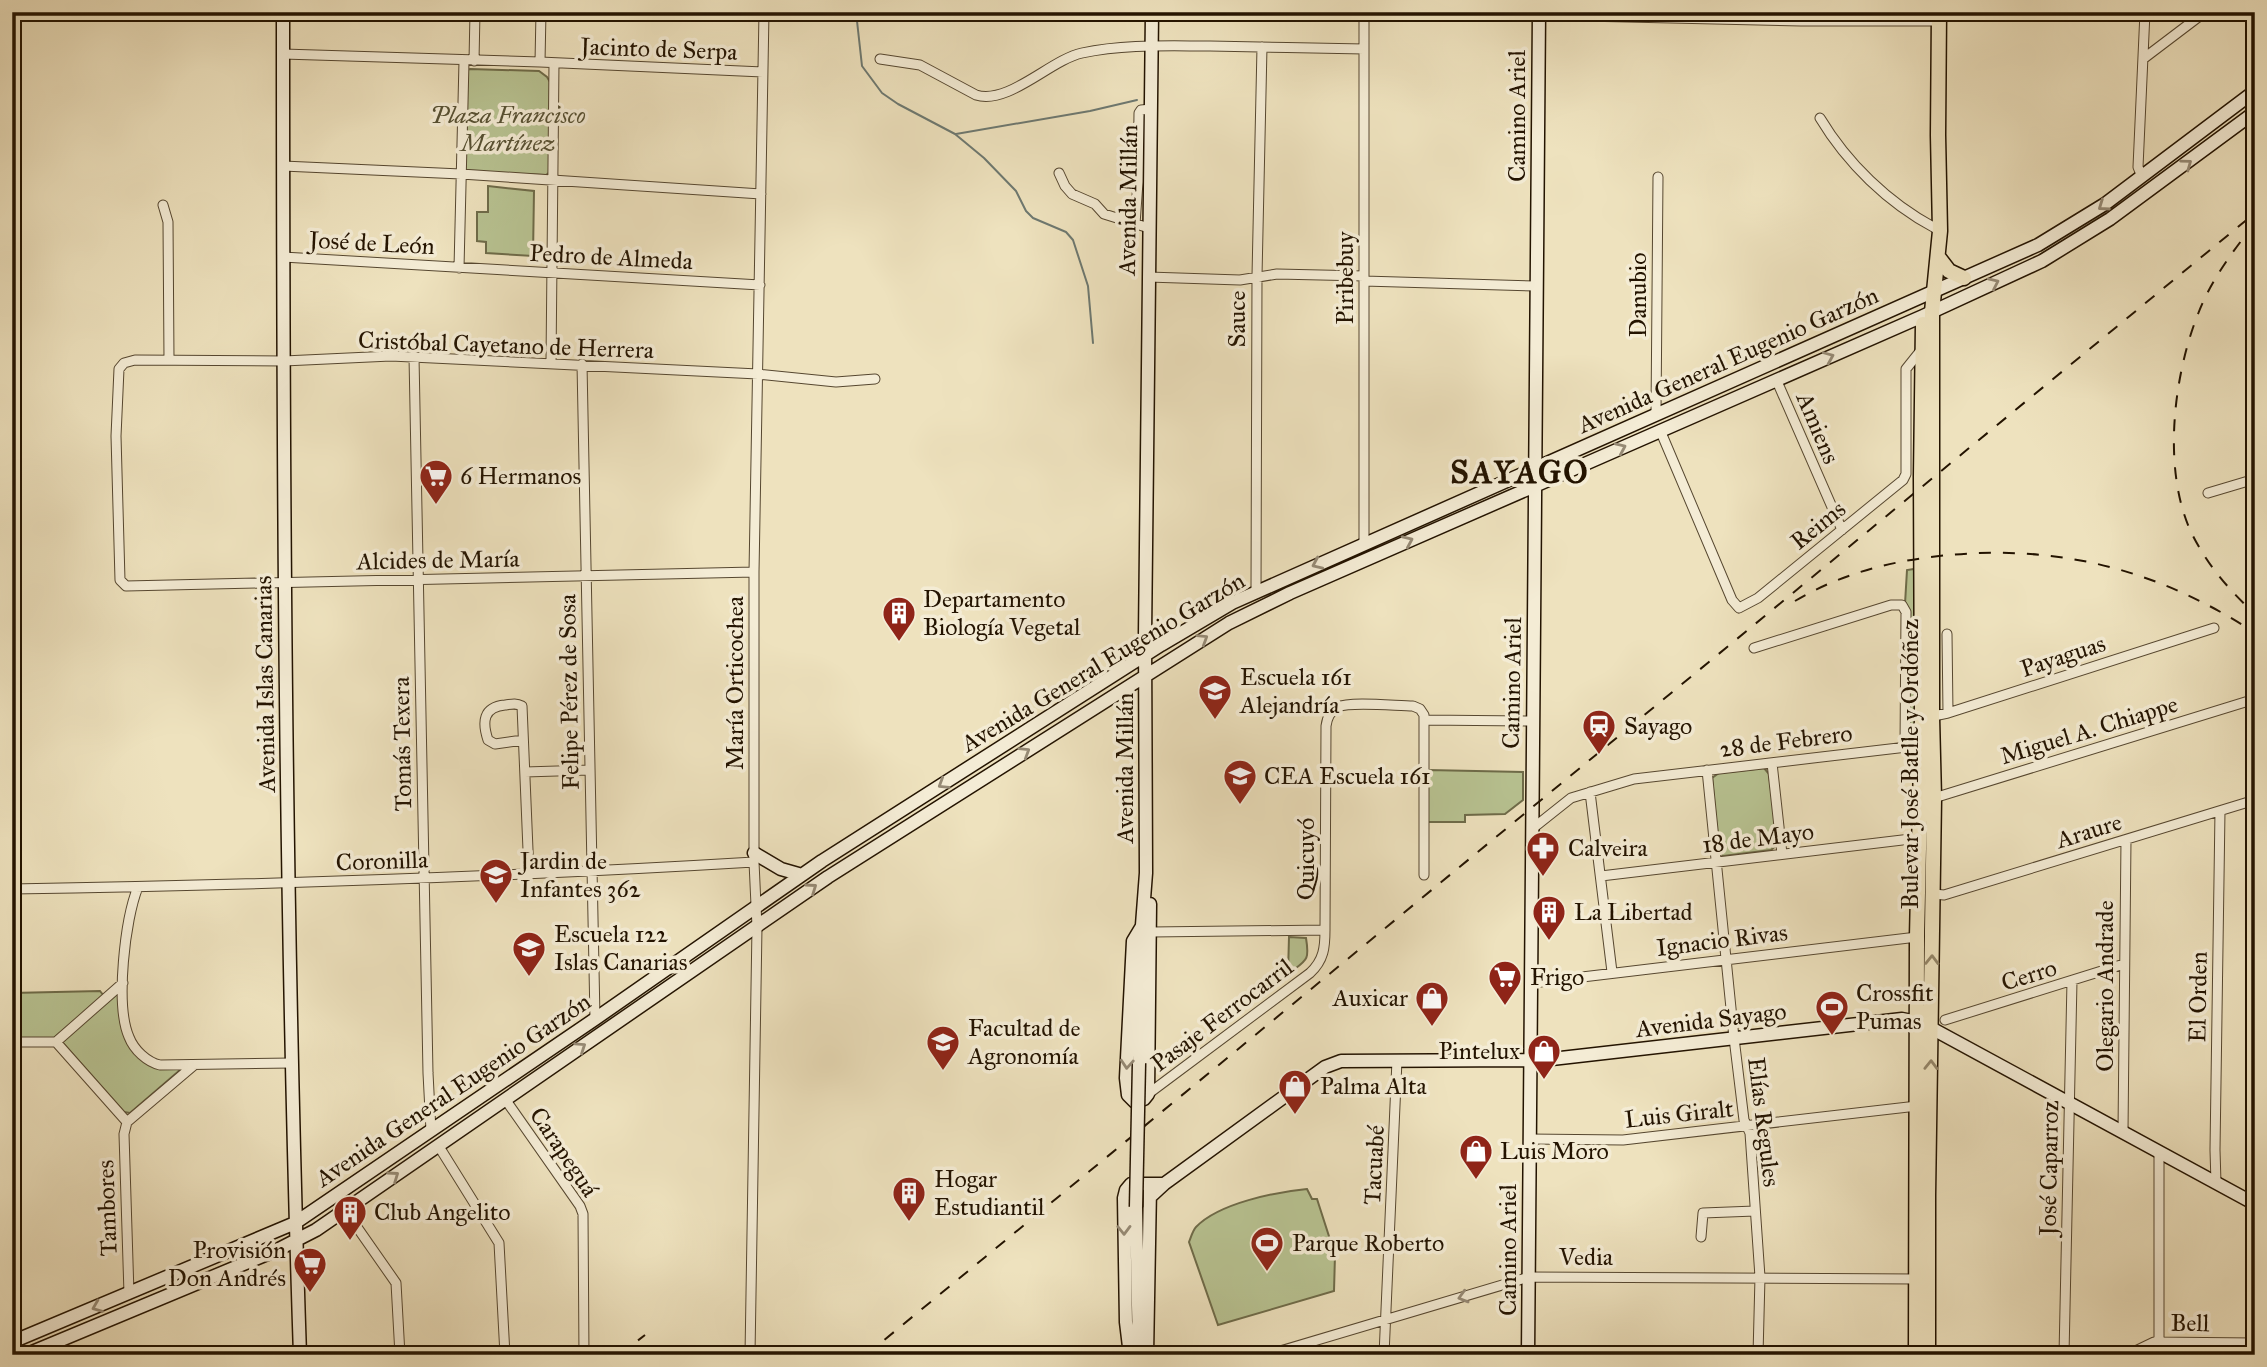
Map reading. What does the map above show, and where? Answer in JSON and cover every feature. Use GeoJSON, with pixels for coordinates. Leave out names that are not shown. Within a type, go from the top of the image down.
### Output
{"type":"FeatureCollection","features":[{"type":"Feature","properties":{"kind":"main road","name":"Avenida Islas Canarias"},"geometry":{"type":"LineString","coordinates":[[283,12],[285,583],[295,1223],[300,1355]]}},
{"type":"Feature","properties":{"kind":"main road","name":"Avenida Millán"},"geometry":{"type":"LineString","coordinates":[[1147,928],[1145,655],[1152,12]]}},
{"type":"Feature","properties":{"kind":"main road","name":"Camino Ariel"},"geometry":{"type":"LineString","coordinates":[[1528,1355],[1539,14]]}},
{"type":"Feature","properties":{"kind":"main road","name":"Bulevar José Batlle y Ordóñez"},"geometry":{"type":"LineString","coordinates":[[1927,717],[1922,349],[1930,294],[1938,174],[1939,17]]}},
{"type":"Feature","properties":{"kind":"main road","name":"Avenida General Eugenio Garzón"},"geometry":{"type":"LineString","coordinates":[[12,1342],[295,1223],[802,875],[1145,655],[1233,603],[2010,259],[2096,211],[2255,91]]}},
{"type":"Feature","properties":{"kind":"main road","name":"Avenida General Eugenio Garzón"},"geometry":{"type":"LineString","coordinates":[[25,1355],[296,1241],[838,870],[1228,623],[1660,430],[1928,314],[2042,261],[2131,205],[2255,112]]}},
{"type":"Feature","properties":{"kind":"main road","name":"Bulevar José Batlle y Ordóñez"},"geometry":{"type":"LineString","coordinates":[[1930,294],[1939,258],[1941,184],[1938,174]]}},
{"type":"Feature","properties":{"kind":"main road"},"geometry":{"type":"LineString","coordinates":[[1939,258],[1949,271],[1964,278]]}},
{"type":"Feature","properties":{"kind":"main road","name":"Bulevar José Batlle y Ordóñez"},"geometry":{"type":"LineString","coordinates":[[1928,314],[1927,745],[1919,838],[1917,937],[1924,1025],[1928,1355]]}},
{"type":"Feature","properties":{"kind":"main road","name":"Bulevar José Batlle y Ordóñez"},"geometry":{"type":"LineString","coordinates":[[1916,1355],[1917,1106],[1934,894],[1934,798],[1927,745]]}},
{"type":"Feature","properties":{"kind":"main road"},"geometry":{"type":"LineString","coordinates":[[754,858],[802,875]]}},
{"type":"Feature","properties":{"kind":"main road"},"geometry":{"type":"LineString","coordinates":[[1139,1355],[1136,1207],[1139,1063],[1147,928]]}},
{"type":"Feature","properties":{"kind":"main road"},"geometry":{"type":"LineString","coordinates":[[1147,928],[1148,1094],[1140,1101],[1131,1099],[1128,1095],[1126,1078],[1133,941],[1147,928]]}},
{"type":"Feature","properties":{"kind":"main road","name":"Avenida Sayago"},"geometry":{"type":"LineString","coordinates":[[1150,1190],[1164,1184],[1325,1067],[1347,1061],[1530,1061],[1902,1019],[1924,1025],[2255,1204]]}},
{"type":"Feature","properties":{"kind":"main road"},"geometry":{"type":"LineString","coordinates":[[1130,1355],[1126,1322],[1124,1198],[1131,1184],[1150,1190],[1147,1355]]}},
{"type":"Feature","properties":{"kind":"street"},"geometry":{"type":"LineString","coordinates":[[459,268],[461,174],[475,12]]}},
{"type":"Feature","properties":{"kind":"street"},"geometry":{"type":"LineString","coordinates":[[540,62],[541,12]]}},
{"type":"Feature","properties":{"kind":"street","name":"María Orticochea"},"geometry":{"type":"LineString","coordinates":[[750,1355],[757,927],[754,858],[754,572],[764,12]]}},
{"type":"Feature","properties":{"kind":"street","name":"Piribebuy"},"geometry":{"type":"LineString","coordinates":[[1364,12],[1364,544]]}},
{"type":"Feature","properties":{"kind":"street"},"geometry":{"type":"LineString","coordinates":[[2143,177],[2138,167],[2145,12]]}},
{"type":"Feature","properties":{"kind":"street"},"geometry":{"type":"LineString","coordinates":[[2143,59],[2205,12]]}},
{"type":"Feature","properties":{"kind":"street"},"geometry":{"type":"LineString","coordinates":[[1539,14],[1939,17]]}},
{"type":"Feature","properties":{"kind":"street"},"geometry":{"type":"LineString","coordinates":[[880,59],[920,65],[985,98],[1010,89],[1076,54],[1098,50],[1151,45],[1364,49]]}},
{"type":"Feature","properties":{"kind":"street","name":"Sauce"},"geometry":{"type":"LineString","coordinates":[[1256,591],[1257,276],[1262,47]]}},
{"type":"Feature","properties":{"kind":"street","name":"Jacinto de Serpa"},"geometry":{"type":"LineString","coordinates":[[283,54],[763,72]]}},
{"type":"Feature","properties":{"kind":"street"},"geometry":{"type":"LineString","coordinates":[[551,362],[554,64]]}},
{"type":"Feature","properties":{"kind":"street"},"geometry":{"type":"LineString","coordinates":[[1135,224],[1139,113],[1151,108]]}},
{"type":"Feature","properties":{"kind":"street"},"geometry":{"type":"LineString","coordinates":[[1820,118],[1856,167],[1890,197],[1935,228]]}},
{"type":"Feature","properties":{"kind":"street"},"geometry":{"type":"LineString","coordinates":[[283,166],[461,174],[761,194]]}},
{"type":"Feature","properties":{"kind":"street"},"geometry":{"type":"LineString","coordinates":[[1059,173],[1072,194],[1095,204],[1104,214],[1149,228]]}},
{"type":"Feature","properties":{"kind":"street","name":"Danubio"},"geometry":{"type":"LineString","coordinates":[[1656,414],[1658,177]]}},
{"type":"Feature","properties":{"kind":"street"},"geometry":{"type":"LineString","coordinates":[[163,205],[168,222],[169,359]]}},
{"type":"Feature","properties":{"kind":"street","name":"José de León"},"geometry":{"type":"LineString","coordinates":[[283,257],[459,268]]}},
{"type":"Feature","properties":{"kind":"street","name":"Pedro de Almeda"},"geometry":{"type":"LineString","coordinates":[[459,268],[760,285]]}},
{"type":"Feature","properties":{"kind":"street"},"geometry":{"type":"LineString","coordinates":[[1148,277],[1240,280],[1277,274],[1536,286]]}},
{"type":"Feature","properties":{"kind":"street","name":"Reims"},"geometry":{"type":"LineString","coordinates":[[1660,430],[1732,600],[1739,608],[1758,598],[1900,485],[1906,474],[1906,369],[1922,349]]}},
{"type":"Feature","properties":{"kind":"street","name":"Cristóbal Cayetano de Herrera"},"geometry":{"type":"LineString","coordinates":[[123,584],[120,580],[117,499],[118,372],[121,365],[128,361],[284,361],[391,356],[758,374],[836,382],[875,379]]}},
{"type":"Feature","properties":{"kind":"street","name":"Tomás Texera"},"geometry":{"type":"LineString","coordinates":[[414,357],[431,1131]]}},
{"type":"Feature","properties":{"kind":"street","name":"Felipe Pérez de Sosa"},"geometry":{"type":"LineString","coordinates":[[582,364],[595,1019]]}},
{"type":"Feature","properties":{"kind":"street","name":"Amiens"},"geometry":{"type":"LineString","coordinates":[[1776,379],[1842,530]]}},
{"type":"Feature","properties":{"kind":"street"},"geometry":{"type":"LineString","coordinates":[[2208,493],[2255,479]]}},
{"type":"Feature","properties":{"kind":"street","name":"Alcides de María"},"geometry":{"type":"LineString","coordinates":[[123,584],[754,572]]}},
{"type":"Feature","properties":{"kind":"street","name":"Bulevar José Batlle y Ordóñez"},"geometry":{"type":"LineString","coordinates":[[1754,648],[1896,603],[1902,605],[1906,612],[1905,746]]}},
{"type":"Feature","properties":{"kind":"street","name":"Payaguas"},"geometry":{"type":"LineString","coordinates":[[1927,717],[1948,713],[2214,628]]}},
{"type":"Feature","properties":{"kind":"street","name":"Bulevar José Batlle y Ordóñez"},"geometry":{"type":"LineString","coordinates":[[1947,634],[1948,713]]}},
{"type":"Feature","properties":{"kind":"street","name":"Miguel A. Chiappe"},"geometry":{"type":"LineString","coordinates":[[1934,798],[2255,699]]}},
{"type":"Feature","properties":{"kind":"street","name":"Quicuyó"},"geometry":{"type":"LineString","coordinates":[[1318,964],[1325,947],[1326,726],[1333,710],[1343,705],[1417,707],[1422,711],[1425,720],[1533,721]]}},
{"type":"Feature","properties":{"kind":"street"},"geometry":{"type":"LineString","coordinates":[[523,740],[495,744],[488,740],[484,728],[484,718],[488,710],[496,706],[522,706],[529,874]]}},
{"type":"Feature","properties":{"kind":"street"},"geometry":{"type":"LineString","coordinates":[[1424,875],[1425,720]]}},
{"type":"Feature","properties":{"kind":"street","name":"28 de Febrero"},"geometry":{"type":"LineString","coordinates":[[1532,829],[1571,799],[1634,779],[1927,745]]}},
{"type":"Feature","properties":{"kind":"street"},"geometry":{"type":"LineString","coordinates":[[1772,763],[1782,854]]}},
{"type":"Feature","properties":{"kind":"street"},"geometry":{"type":"LineString","coordinates":[[525,772],[589,770]]}},
{"type":"Feature","properties":{"kind":"street","name":"Elías Regules"},"geometry":{"type":"LineString","coordinates":[[1707,770],[1734,1038],[1744,1119],[1750,1133],[1760,1277],[1758,1355]]}},
{"type":"Feature","properties":{"kind":"street"},"geometry":{"type":"LineString","coordinates":[[1590,792],[1612,972]]}},
{"type":"Feature","properties":{"kind":"street","name":"Araure"},"geometry":{"type":"LineString","coordinates":[[1934,894],[1944,895],[2255,800]]}},
{"type":"Feature","properties":{"kind":"street","name":"El Orden"},"geometry":{"type":"LineString","coordinates":[[2216,1183],[2220,811]]}},
{"type":"Feature","properties":{"kind":"street","name":"18 de Mayo"},"geometry":{"type":"LineString","coordinates":[[1601,876],[1919,838]]}},
{"type":"Feature","properties":{"kind":"street","name":"Olegario Andrade"},"geometry":{"type":"LineString","coordinates":[[2123,1132],[2126,840]]}},
{"type":"Feature","properties":{"kind":"street","name":"Coronilla"},"geometry":{"type":"LineString","coordinates":[[12,889],[289,883],[591,872],[754,858]]}},
{"type":"Feature","properties":{"kind":"street"},"geometry":{"type":"LineString","coordinates":[[138,887],[127,922],[123,983],[126,1027],[134,1046],[150,1062],[193,1066],[292,1063]]}},
{"type":"Feature","properties":{"kind":"street"},"geometry":{"type":"LineString","coordinates":[[1147,928],[1325,930]]}},
{"type":"Feature","properties":{"kind":"street","name":"Ignacio Rivas"},"geometry":{"type":"LineString","coordinates":[[1532,983],[1917,937]]}},
{"type":"Feature","properties":{"kind":"street","name":"Pasaje Ferrocarril"},"geometry":{"type":"LineString","coordinates":[[1148,1094],[1310,973],[1318,964]]}},
{"type":"Feature","properties":{"kind":"street","name":"Cerro"},"geometry":{"type":"LineString","coordinates":[[1945,1020],[2124,964]]}},
{"type":"Feature","properties":{"kind":"street","name":"José Caparroz"},"geometry":{"type":"LineString","coordinates":[[2064,1355],[2072,981]]}},
{"type":"Feature","properties":{"kind":"street"},"geometry":{"type":"LineString","coordinates":[[12,1042],[56,1042],[123,983]]}},
{"type":"Feature","properties":{"kind":"street"},"geometry":{"type":"LineString","coordinates":[[56,1042],[127,1122],[193,1066]]}},
{"type":"Feature","properties":{"kind":"street","name":"Tacuabé"},"geometry":{"type":"LineString","coordinates":[[1384,1355],[1397,1060]]}},
{"type":"Feature","properties":{"kind":"street","name":"Carapeguá"},"geometry":{"type":"LineString","coordinates":[[505,1100],[583,1214],[584,1355]]}},
{"type":"Feature","properties":{"kind":"street","name":"Luis Giralt"},"geometry":{"type":"LineString","coordinates":[[1529,1139],[1623,1140],[1917,1106]]}},
{"type":"Feature","properties":{"kind":"street","name":"Tambores"},"geometry":{"type":"LineString","coordinates":[[127,1122],[124,1134],[129,1294]]}},
{"type":"Feature","properties":{"kind":"street"},"geometry":{"type":"LineString","coordinates":[[438,1145],[499,1243],[505,1355]]}},
{"type":"Feature","properties":{"kind":"street"},"geometry":{"type":"LineString","coordinates":[[2159,1152],[2159,1355]]}},
{"type":"Feature","properties":{"kind":"street"},"geometry":{"type":"LineString","coordinates":[[345,1210],[396,1283],[400,1355]]}},
{"type":"Feature","properties":{"kind":"street"},"geometry":{"type":"LineString","coordinates":[[1701,1237],[1703,1213],[1755,1211]]}},
{"type":"Feature","properties":{"kind":"street","name":"Vedia"},"geometry":{"type":"LineString","coordinates":[[1274,1354],[1529,1278],[1917,1279]]}},
{"type":"Feature","properties":{"kind":"street","name":"Bell"},"geometry":{"type":"LineString","coordinates":[[2127,1355],[2147,1344],[2159,1342],[2255,1343]]}},
{"type":"Feature","properties":{"kind":"green space","name":"Plaza Francisco Martínez"},"geometry":{"type":"Polygon","coordinates":[[[467,70],[539,71],[547,77],[550,82],[550,172],[546,175],[466,172],[467,70]]]}},
{"type":"Feature","properties":{"kind":"green space"},"geometry":{"type":"Polygon","coordinates":[[[488,186],[534,191],[533,256],[486,253],[486,242],[477,241],[477,212],[488,212],[488,186]]]}},
{"type":"Feature","properties":{"kind":"green space"},"geometry":{"type":"Polygon","coordinates":[[[1914,569],[1915,730],[1909,730],[1905,604],[1907,570],[1914,569]]]}},
{"type":"Feature","properties":{"kind":"green space"},"geometry":{"type":"Polygon","coordinates":[[[1764,768],[1769,774],[1778,844],[1771,850],[1723,856],[1719,851],[1712,778],[1719,773],[1764,768]]]}},
{"type":"Feature","properties":{"kind":"green space"},"geometry":{"type":"Polygon","coordinates":[[[1428,770],[1523,772],[1523,800],[1505,814],[1465,815],[1465,822],[1428,822],[1428,770]]]}},
{"type":"Feature","properties":{"kind":"green space"},"geometry":{"type":"Polygon","coordinates":[[[1289,937],[1306,938],[1307,956],[1303,963],[1288,974],[1289,937]]]}},
{"type":"Feature","properties":{"kind":"green space"},"geometry":{"type":"Polygon","coordinates":[[[100,991],[104,996],[54,1038],[12,1039],[12,993],[100,991]]]}},
{"type":"Feature","properties":{"kind":"green space"},"geometry":{"type":"Polygon","coordinates":[[[118,993],[123,1031],[129,1046],[142,1058],[180,1070],[130,1113],[124,1112],[62,1042],[118,993]]]}},
{"type":"Feature","properties":{"kind":"green space","name":"Parque Roberto"},"geometry":{"type":"Polygon","coordinates":[[[1307,1189],[1312,1199],[1317,1199],[1335,1255],[1334,1291],[1218,1325],[1189,1242],[1195,1228],[1219,1211],[1233,1205],[1264,1196],[1307,1189]]]}},
{"type":"Feature","properties":{"kind":"waterway"},"geometry":{"type":"LineString","coordinates":[[856,12],[862,66],[882,93],[955,134],[984,158],[1016,191],[1026,211],[1033,218],[1066,232],[1073,240],[1088,286],[1093,343]]}},
{"type":"Feature","properties":{"kind":"waterway"},"geometry":{"type":"LineString","coordinates":[[956,134],[1090,111],[1137,100]]}},
{"type":"Feature","properties":{"kind":"railway"},"geometry":{"type":"LineString","coordinates":[[866,1355],[2255,213]]}},
{"type":"Feature","properties":{"kind":"railway"},"geometry":{"type":"LineString","coordinates":[[2255,223],[2231,255],[2203,301],[2182,366],[2174,424],[2177,482],[2192,534],[2220,577],[2255,614]]}},
{"type":"Feature","properties":{"kind":"railway"},"geometry":{"type":"LineString","coordinates":[[1795,601],[1827,584],[1895,563],[1975,553],[2018,553],[2059,557],[2140,576],[2179,591],[2255,633]]}},
{"type":"Feature","properties":{"kind":"railway"},"geometry":{"type":"LineString","coordinates":[[619,1355],[645,1335]]}},
{"type":"Feature","properties":{"kind":"place","name":"6 Hermanos"},"geometry":{"type":"Point","coordinates":[436,506]}},
{"type":"Feature","properties":{"kind":"place","name":"Departamento Biología Vegetal"},"geometry":{"type":"Point","coordinates":[899,643]}},
{"type":"Feature","properties":{"kind":"place","name":"Escuela 161 Alejandría"},"geometry":{"type":"Point","coordinates":[1215,721]}},
{"type":"Feature","properties":{"kind":"place","name":"Sayago"},"geometry":{"type":"Point","coordinates":[1599,756]}},
{"type":"Feature","properties":{"kind":"place","name":"CEA Escuela 161"},"geometry":{"type":"Point","coordinates":[1240,806]}},
{"type":"Feature","properties":{"kind":"place","name":"Calveira"},"geometry":{"type":"Point","coordinates":[1543,878]}},
{"type":"Feature","properties":{"kind":"place","name":"Jardin de Infantes 362"},"geometry":{"type":"Point","coordinates":[496,905]}},
{"type":"Feature","properties":{"kind":"place","name":"La Libertad"},"geometry":{"type":"Point","coordinates":[1549,942]}},
{"type":"Feature","properties":{"kind":"place","name":"Escuela 122 Islas Canarias"},"geometry":{"type":"Point","coordinates":[529,978]}},
{"type":"Feature","properties":{"kind":"place","name":"Frigo"},"geometry":{"type":"Point","coordinates":[1505,1007]}},
{"type":"Feature","properties":{"kind":"place","name":"Auxicar"},"geometry":{"type":"Point","coordinates":[1432,1028]}},
{"type":"Feature","properties":{"kind":"place","name":"Crossfit Pumas"},"geometry":{"type":"Point","coordinates":[1832,1037]}},
{"type":"Feature","properties":{"kind":"place","name":"Facultad de Agronomía"},"geometry":{"type":"Point","coordinates":[943,1072]}},
{"type":"Feature","properties":{"kind":"place","name":"Pintelux"},"geometry":{"type":"Point","coordinates":[1544,1081]}},
{"type":"Feature","properties":{"kind":"place","name":"Palma Alta"},"geometry":{"type":"Point","coordinates":[1295,1116]}},
{"type":"Feature","properties":{"kind":"place","name":"Luis Moro"},"geometry":{"type":"Point","coordinates":[1476,1181]}},
{"type":"Feature","properties":{"kind":"place","name":"Hogar Estudiantil"},"geometry":{"type":"Point","coordinates":[909,1223]}},
{"type":"Feature","properties":{"kind":"place","name":"Club Angelito"},"geometry":{"type":"Point","coordinates":[350,1242]}},
{"type":"Feature","properties":{"kind":"place","name":"Parque Roberto"},"geometry":{"type":"Point","coordinates":[1267,1273]}},
{"type":"Feature","properties":{"kind":"place","name":"Provisión Don Andrés"},"geometry":{"type":"Point","coordinates":[310,1294]}},
{"type":"Feature","properties":{"kind":"district","name":"SAYAGO"},"geometry":{"type":"Point","coordinates":[1520,472]}}]}
